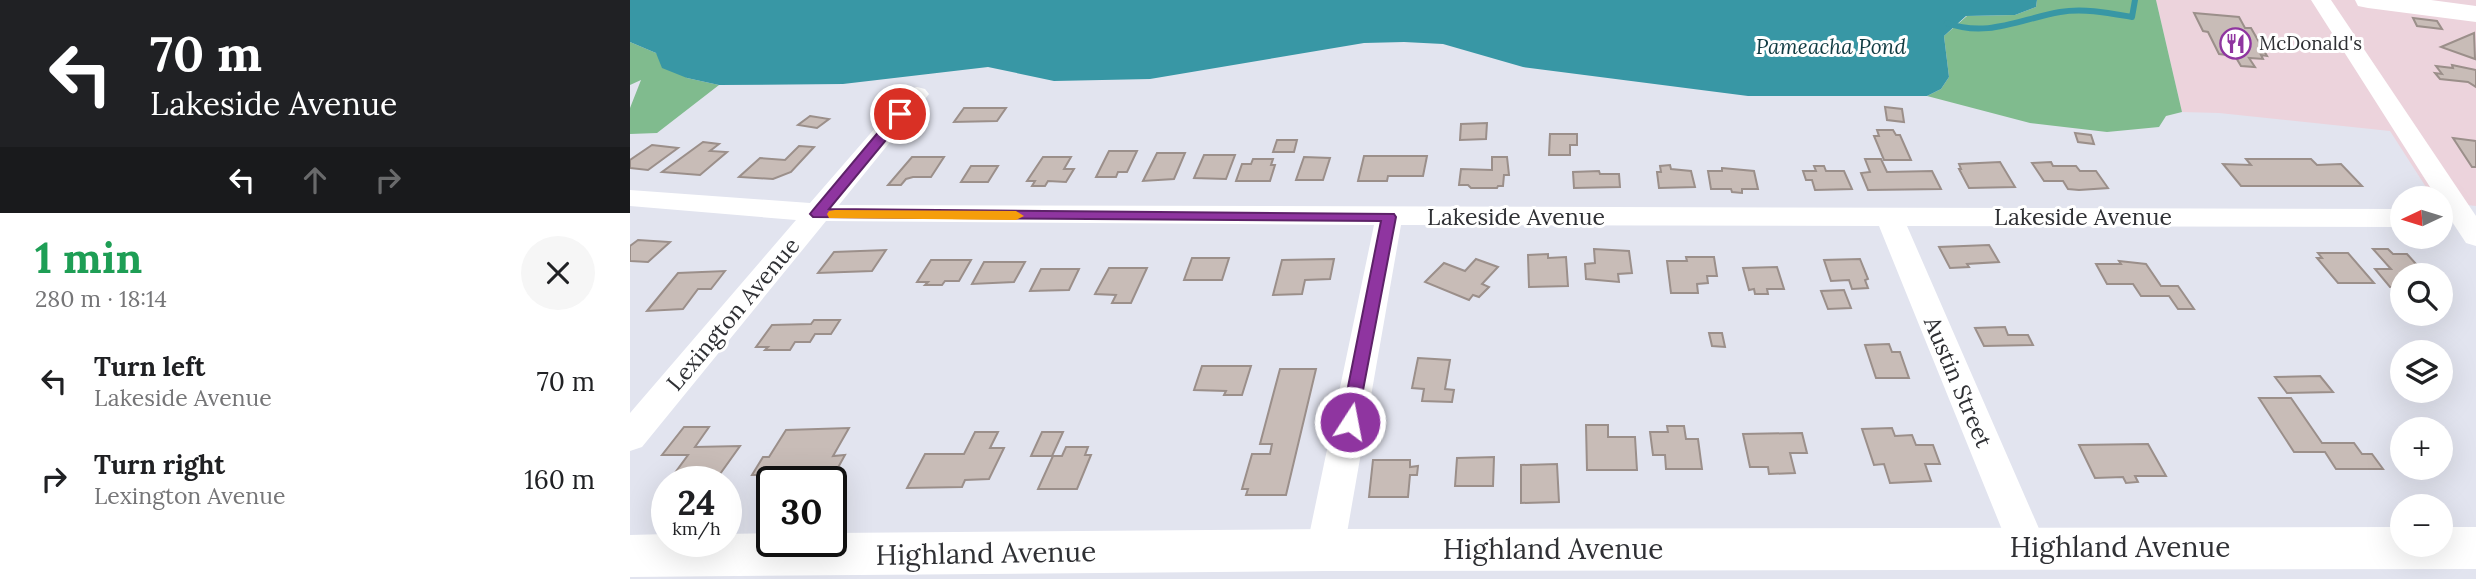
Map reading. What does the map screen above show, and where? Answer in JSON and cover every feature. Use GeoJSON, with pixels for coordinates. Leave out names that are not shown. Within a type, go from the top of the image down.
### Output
{"type":"FeatureCollection","features":[{"type":"Feature","properties":{"kind":"street"},"geometry":{"type":"LineString","coordinates":[[2321,0],[2460,225]]}},
{"type":"Feature","properties":{"kind":"street"},"geometry":{"type":"LineString","coordinates":[[2368,0],[2476,14]]}},
{"type":"Feature","properties":{"kind":"street","name":"Lexington Avenue"},"geometry":{"type":"LineString","coordinates":[[630,437],[917,94]]}},
{"type":"Feature","properties":{"kind":"street","name":"Lakeside Avenue"},"geometry":{"type":"LineString","coordinates":[[630,198],[818,214],[2390,218]]}},
{"type":"Feature","properties":{"kind":"street"},"geometry":{"type":"LineString","coordinates":[[1325,550],[1389,217]]}},
{"type":"Feature","properties":{"kind":"street","name":"Austin Street"},"geometry":{"type":"LineString","coordinates":[[1889,217],[2028,547]]}},
{"type":"Feature","properties":{"kind":"street","name":"Highland Avenue"},"geometry":{"type":"LineString","coordinates":[[630,556],[1325,550],[2476,548]]}},
{"type":"Feature","properties":{"kind":"shaded area"},"geometry":{"type":"Polygon","coordinates":[[[2156,0],[2476,0],[2476,206],[2454,203],[2454,186],[2425,186],[2390,131],[2219,113],[2182,112],[2156,0]]]}},
{"type":"Feature","properties":{"kind":"green space"},"geometry":{"type":"Polygon","coordinates":[[[2037,0],[2156,0],[2182,112],[2166,116],[2159,127],[2107,132],[2030,123],[1927,96],[1941,89],[1949,77],[1944,36],[1967,16],[2015,15],[2036,7],[2037,0]]]}},
{"type":"Feature","properties":{"kind":"green space"},"geometry":{"type":"Polygon","coordinates":[[[630,42],[656,53],[687,78],[719,85],[657,133],[630,134],[630,108],[641,80],[630,85],[630,42]]]}},
{"type":"Feature","properties":{"kind":"water","name":"Pameacha Pond"},"geometry":{"type":"Polygon","coordinates":[[[630,0],[2037,0],[2036,7],[2015,15],[1966,16],[1944,36],[1949,77],[1941,89],[1927,96],[1748,96],[1523,67],[1443,44],[1404,42],[1364,43],[1150,79],[1054,81],[988,67],[843,84],[719,85],[687,78],[662,68],[656,53],[630,42],[630,0]]]}},
{"type":"Feature","properties":{"kind":"building","name":"McDonald's"},"geometry":{"type":"Polygon","coordinates":[[[2194,13],[2239,17],[2245,28],[2251,28],[2267,56],[2261,55],[2263,59],[2249,58],[2255,67],[2241,66],[2235,56],[2219,54],[2194,13]]]}},
{"type":"Feature","properties":{"kind":"building"},"geometry":{"type":"Polygon","coordinates":[[[2413,18],[2437,21],[2442,29],[2417,26],[2413,18]]]}},
{"type":"Feature","properties":{"kind":"building"},"geometry":{"type":"Polygon","coordinates":[[[2474,33],[2475,59],[2441,47],[2474,33]]]}},
{"type":"Feature","properties":{"kind":"building"},"geometry":{"type":"Polygon","coordinates":[[[2452,65],[2476,70],[2476,87],[2468,82],[2440,79],[2435,73],[2442,74],[2436,66],[2453,68],[2452,65]]]}},
{"type":"Feature","properties":{"kind":"building"},"geometry":{"type":"Polygon","coordinates":[[[1885,107],[1902,109],[1904,122],[1887,120],[1885,107]]]}},
{"type":"Feature","properties":{"kind":"building"},"geometry":{"type":"Polygon","coordinates":[[[964,108],[1006,108],[997,121],[954,122],[964,108]]]}},
{"type":"Feature","properties":{"kind":"building"},"geometry":{"type":"Polygon","coordinates":[[[810,116],[829,119],[817,128],[798,125],[810,116]]]}},
{"type":"Feature","properties":{"kind":"building"},"geometry":{"type":"Polygon","coordinates":[[[1487,123],[1486,139],[1460,140],[1461,124],[1487,123]]]}},
{"type":"Feature","properties":{"kind":"building"},"geometry":{"type":"Polygon","coordinates":[[[1877,130],[1893,130],[1896,135],[1900,135],[1911,160],[1884,160],[1874,136],[1879,136],[1877,130]]]}},
{"type":"Feature","properties":{"kind":"building"},"geometry":{"type":"Polygon","coordinates":[[[2075,133],[2091,135],[2094,144],[2078,142],[2075,133]]]}},
{"type":"Feature","properties":{"kind":"building"},"geometry":{"type":"Polygon","coordinates":[[[1550,134],[1577,134],[1577,145],[1570,145],[1570,155],[1549,155],[1550,134]]]}},
{"type":"Feature","properties":{"kind":"building"},"geometry":{"type":"Polygon","coordinates":[[[2453,138],[2476,141],[2476,167],[2472,167],[2453,138]]]}},
{"type":"Feature","properties":{"kind":"building"},"geometry":{"type":"Polygon","coordinates":[[[1277,140],[1297,140],[1294,152],[1273,152],[1277,140]]]}},
{"type":"Feature","properties":{"kind":"building"},"geometry":{"type":"Polygon","coordinates":[[[703,142],[719,144],[710,151],[727,152],[700,175],[662,172],[703,142]]]}},
{"type":"Feature","properties":{"kind":"building"},"geometry":{"type":"Polygon","coordinates":[[[652,145],[678,148],[648,170],[630,168],[630,160],[652,145]]]}},
{"type":"Feature","properties":{"kind":"building"},"geometry":{"type":"Polygon","coordinates":[[[799,146],[814,147],[791,172],[773,179],[739,177],[760,158],[785,160],[799,146]]]}},
{"type":"Feature","properties":{"kind":"building"},"geometry":{"type":"Polygon","coordinates":[[[1109,151],[1137,151],[1127,172],[1118,172],[1116,177],[1096,177],[1109,151]]]}},
{"type":"Feature","properties":{"kind":"building"},"geometry":{"type":"Polygon","coordinates":[[[1157,153],[1185,153],[1174,179],[1143,181],[1157,153]]]}},
{"type":"Feature","properties":{"kind":"building"},"geometry":{"type":"Polygon","coordinates":[[[1204,155],[1235,155],[1226,179],[1194,178],[1204,155]]]}},
{"type":"Feature","properties":{"kind":"building"},"geometry":{"type":"Polygon","coordinates":[[[1364,156],[1427,156],[1423,176],[1388,176],[1387,181],[1358,181],[1364,156]]]}},
{"type":"Feature","properties":{"kind":"building"},"geometry":{"type":"Polygon","coordinates":[[[912,157],[944,157],[931,177],[913,177],[906,179],[901,185],[888,185],[912,157]]]}},
{"type":"Feature","properties":{"kind":"building"},"geometry":{"type":"Polygon","coordinates":[[[1043,157],[1071,157],[1064,169],[1074,169],[1066,182],[1048,181],[1045,186],[1032,186],[1035,181],[1027,181],[1043,157]]]}},
{"type":"Feature","properties":{"kind":"building"},"geometry":{"type":"Polygon","coordinates":[[[1304,157],[1330,158],[1323,180],[1296,180],[1304,157]]]}},
{"type":"Feature","properties":{"kind":"building"},"geometry":{"type":"Polygon","coordinates":[[[1492,157],[1507,157],[1509,175],[1504,175],[1503,186],[1471,188],[1468,185],[1459,185],[1461,169],[1492,170],[1492,157]]]}},
{"type":"Feature","properties":{"kind":"building"},"geometry":{"type":"Polygon","coordinates":[[[1253,159],[1273,159],[1271,165],[1275,165],[1270,181],[1236,181],[1242,164],[1251,164],[1253,159]]]}},
{"type":"Feature","properties":{"kind":"building"},"geometry":{"type":"Polygon","coordinates":[[[1865,159],[1881,159],[1887,172],[1932,171],[1941,189],[1868,190],[1861,173],[1870,172],[1865,159]]]}},
{"type":"Feature","properties":{"kind":"building"},"geometry":{"type":"Polygon","coordinates":[[[2246,159],[2311,159],[2317,165],[2341,164],[2362,186],[2241,186],[2223,164],[2251,165],[2246,159]]]}},
{"type":"Feature","properties":{"kind":"building"},"geometry":{"type":"Polygon","coordinates":[[[2000,162],[2015,187],[1969,188],[1959,169],[1959,164],[2000,162]]]}},
{"type":"Feature","properties":{"kind":"building"},"geometry":{"type":"Polygon","coordinates":[[[2051,162],[2053,166],[2076,166],[2080,171],[2096,171],[2108,188],[2068,189],[2063,181],[2044,181],[2032,163],[2051,162]]]}},
{"type":"Feature","properties":{"kind":"building"},"geometry":{"type":"Polygon","coordinates":[[[1670,165],[1671,169],[1691,171],[1695,187],[1659,188],[1657,172],[1661,172],[1660,166],[1670,165]]]}},
{"type":"Feature","properties":{"kind":"building"},"geometry":{"type":"Polygon","coordinates":[[[971,166],[998,166],[988,182],[961,182],[971,166]]]}},
{"type":"Feature","properties":{"kind":"building"},"geometry":{"type":"Polygon","coordinates":[[[1814,166],[1824,166],[1826,171],[1844,171],[1852,189],[1815,190],[1812,180],[1806,180],[1803,171],[1816,171],[1814,166]]]}},
{"type":"Feature","properties":{"kind":"building"},"geometry":{"type":"Polygon","coordinates":[[[1722,168],[1754,171],[1758,189],[1742,189],[1742,193],[1732,192],[1731,189],[1711,189],[1708,171],[1722,171],[1722,168]]]}},
{"type":"Feature","properties":{"kind":"building"},"geometry":{"type":"Polygon","coordinates":[[[1599,171],[1600,174],[1619,174],[1620,187],[1574,188],[1573,172],[1599,171]]]}},
{"type":"Feature","properties":{"kind":"building"},"geometry":{"type":"Polygon","coordinates":[[[638,240],[670,242],[648,262],[630,261],[630,246],[638,240]]]}},
{"type":"Feature","properties":{"kind":"building"},"geometry":{"type":"Polygon","coordinates":[[[1989,245],[1999,262],[1950,268],[1939,247],[1989,245]]]}},
{"type":"Feature","properties":{"kind":"building"},"geometry":{"type":"Polygon","coordinates":[[[1594,249],[1629,251],[1632,273],[1618,274],[1619,282],[1586,279],[1585,264],[1595,263],[1594,249]]]}},
{"type":"Feature","properties":{"kind":"building"},"geometry":{"type":"Polygon","coordinates":[[[2373,249],[2388,249],[2393,254],[2407,254],[2415,263],[2390,263],[2390,268],[2373,249]]]}},
{"type":"Feature","properties":{"kind":"building"},"geometry":{"type":"Polygon","coordinates":[[[886,250],[872,271],[818,273],[834,252],[886,250]]]}},
{"type":"Feature","properties":{"kind":"building"},"geometry":{"type":"Polygon","coordinates":[[[2318,253],[2348,253],[2374,283],[2338,283],[2317,258],[2322,258],[2318,253]]]}},
{"type":"Feature","properties":{"kind":"building"},"geometry":{"type":"Polygon","coordinates":[[[1548,254],[1548,258],[1566,257],[1568,286],[1529,287],[1528,255],[1548,254]]]}},
{"type":"Feature","properties":{"kind":"building"},"geometry":{"type":"Polygon","coordinates":[[[1686,257],[1714,257],[1717,276],[1707,276],[1708,283],[1697,284],[1698,293],[1671,293],[1667,261],[1687,261],[1686,257]]]}},
{"type":"Feature","properties":{"kind":"building"},"geometry":{"type":"Polygon","coordinates":[[[1192,258],[1229,258],[1222,280],[1184,280],[1192,258]]]}},
{"type":"Feature","properties":{"kind":"building"},"geometry":{"type":"Polygon","coordinates":[[[1334,259],[1330,279],[1305,280],[1302,294],[1273,295],[1282,260],[1334,259]]]}},
{"type":"Feature","properties":{"kind":"building"},"geometry":{"type":"Polygon","coordinates":[[[1476,259],[1498,267],[1482,284],[1489,287],[1479,297],[1473,295],[1469,300],[1425,282],[1444,263],[1465,271],[1476,259]]]}},
{"type":"Feature","properties":{"kind":"building"},"geometry":{"type":"Polygon","coordinates":[[[1860,259],[1868,279],[1865,280],[1868,288],[1852,289],[1849,280],[1831,281],[1824,260],[1860,259]]]}},
{"type":"Feature","properties":{"kind":"building"},"geometry":{"type":"Polygon","coordinates":[[[931,260],[971,260],[959,281],[945,281],[942,285],[917,282],[931,260]]]}},
{"type":"Feature","properties":{"kind":"building"},"geometry":{"type":"Polygon","coordinates":[[[2119,261],[2146,264],[2161,286],[2178,286],[2194,309],[2178,309],[2169,296],[2141,296],[2133,284],[2107,284],[2096,264],[2121,264],[2119,261]]]}},
{"type":"Feature","properties":{"kind":"building"},"geometry":{"type":"Polygon","coordinates":[[[984,262],[1025,262],[1014,282],[972,284],[984,262]]]}},
{"type":"Feature","properties":{"kind":"building"},"geometry":{"type":"Polygon","coordinates":[[[1777,267],[1784,289],[1767,289],[1768,294],[1755,294],[1754,289],[1749,290],[1743,268],[1777,267]]]}},
{"type":"Feature","properties":{"kind":"building"},"geometry":{"type":"Polygon","coordinates":[[[1109,268],[1147,268],[1131,303],[1112,303],[1116,295],[1095,294],[1109,268]]]}},
{"type":"Feature","properties":{"kind":"building"},"geometry":{"type":"Polygon","coordinates":[[[1041,269],[1079,269],[1069,290],[1030,291],[1041,269]]]}},
{"type":"Feature","properties":{"kind":"building"},"geometry":{"type":"Polygon","coordinates":[[[2375,269],[2390,269],[2390,287],[2375,269]]]}},
{"type":"Feature","properties":{"kind":"building"},"geometry":{"type":"Polygon","coordinates":[[[725,271],[711,289],[698,289],[683,309],[647,311],[678,273],[725,271]]]}},
{"type":"Feature","properties":{"kind":"building"},"geometry":{"type":"Polygon","coordinates":[[[1844,290],[1851,308],[1828,309],[1821,291],[1844,290]]]}},
{"type":"Feature","properties":{"kind":"building"},"geometry":{"type":"Polygon","coordinates":[[[814,320],[840,320],[831,334],[815,334],[810,342],[795,342],[790,350],[765,350],[768,347],[756,347],[772,325],[811,324],[814,320]]]}},
{"type":"Feature","properties":{"kind":"building"},"geometry":{"type":"Polygon","coordinates":[[[2005,327],[2008,335],[2028,335],[2033,345],[1984,346],[1975,328],[2005,327]]]}},
{"type":"Feature","properties":{"kind":"building"},"geometry":{"type":"Polygon","coordinates":[[[1709,333],[1722,333],[1725,347],[1712,346],[1709,333]]]}},
{"type":"Feature","properties":{"kind":"building"},"geometry":{"type":"Polygon","coordinates":[[[1889,344],[1892,352],[1900,352],[1909,378],[1876,378],[1865,345],[1889,344]]]}},
{"type":"Feature","properties":{"kind":"building"},"geometry":{"type":"Polygon","coordinates":[[[1418,358],[1450,360],[1445,389],[1454,390],[1452,402],[1422,401],[1424,389],[1412,388],[1418,358]]]}},
{"type":"Feature","properties":{"kind":"building"},"geometry":{"type":"Polygon","coordinates":[[[1202,366],[1251,366],[1242,395],[1224,395],[1226,391],[1194,390],[1202,366]]]}},
{"type":"Feature","properties":{"kind":"building"},"geometry":{"type":"Polygon","coordinates":[[[1280,369],[1316,369],[1286,495],[1246,495],[1248,489],[1242,489],[1252,454],[1270,454],[1272,444],[1260,444],[1280,369]]]}},
{"type":"Feature","properties":{"kind":"building"},"geometry":{"type":"Polygon","coordinates":[[[2320,376],[2333,392],[2287,393],[2275,377],[2320,376]]]}},
{"type":"Feature","properties":{"kind":"building"},"geometry":{"type":"Polygon","coordinates":[[[2259,398],[2291,398],[2322,443],[2354,443],[2362,454],[2372,454],[2383,469],[2336,469],[2325,452],[2294,452],[2259,398]]]}},
{"type":"Feature","properties":{"kind":"building"},"geometry":{"type":"Polygon","coordinates":[[[1586,425],[1608,425],[1608,437],[1635,437],[1637,470],[1587,470],[1586,425]]]}},
{"type":"Feature","properties":{"kind":"building"},"geometry":{"type":"Polygon","coordinates":[[[1667,426],[1684,426],[1686,439],[1698,439],[1702,469],[1666,469],[1665,455],[1653,455],[1650,432],[1668,432],[1667,426]]]}},
{"type":"Feature","properties":{"kind":"building"},"geometry":{"type":"Polygon","coordinates":[[[684,427],[709,427],[695,447],[740,446],[726,466],[680,466],[688,455],[662,455],[684,427]]]}},
{"type":"Feature","properties":{"kind":"building"},"geometry":{"type":"Polygon","coordinates":[[[849,428],[833,456],[845,455],[839,466],[758,466],[763,457],[769,457],[786,430],[849,428]]]}},
{"type":"Feature","properties":{"kind":"building"},"geometry":{"type":"Polygon","coordinates":[[[1892,428],[1895,436],[1912,435],[1916,445],[1933,445],[1940,464],[1925,464],[1931,481],[1890,483],[1884,464],[1874,465],[1862,429],[1892,428]]]}},
{"type":"Feature","properties":{"kind":"building"},"geometry":{"type":"Polygon","coordinates":[[[975,432],[998,432],[990,448],[1004,448],[989,479],[965,480],[962,487],[907,488],[925,454],[964,454],[975,432]]]}},
{"type":"Feature","properties":{"kind":"building"},"geometry":{"type":"Polygon","coordinates":[[[1042,432],[1063,432],[1052,456],[1031,456],[1042,432]]]}},
{"type":"Feature","properties":{"kind":"building"},"geometry":{"type":"Polygon","coordinates":[[[1802,433],[1807,453],[1790,453],[1795,473],[1769,474],[1768,467],[1750,467],[1743,434],[1802,433]]]}},
{"type":"Feature","properties":{"kind":"building"},"geometry":{"type":"Polygon","coordinates":[[[2148,444],[2166,476],[2135,476],[2138,482],[2126,483],[2123,477],[2095,478],[2079,445],[2148,444]]]}},
{"type":"Feature","properties":{"kind":"building"},"geometry":{"type":"Polygon","coordinates":[[[1066,447],[1088,447],[1085,455],[1091,455],[1077,489],[1038,489],[1053,456],[1062,456],[1066,447]]]}},
{"type":"Feature","properties":{"kind":"building"},"geometry":{"type":"Polygon","coordinates":[[[1494,457],[1493,486],[1455,486],[1457,458],[1494,457]]]}},
{"type":"Feature","properties":{"kind":"building"},"geometry":{"type":"Polygon","coordinates":[[[1373,460],[1410,460],[1410,467],[1418,466],[1417,475],[1410,475],[1408,497],[1369,497],[1373,460]]]}},
{"type":"Feature","properties":{"kind":"building"},"geometry":{"type":"Polygon","coordinates":[[[1557,464],[1559,502],[1521,503],[1521,465],[1557,464]]]}},
{"type":"Feature","properties":{"kind":"waterway"},"geometry":{"type":"LineString","coordinates":[[1947,23],[1976,29],[1990,28],[2060,12],[2078,11],[2132,17],[2135,0]]}},
{"type":"Feature","properties":{"kind":"slow traffic"},"geometry":{"type":"LineString","coordinates":[[835,214],[1016,216]]}},
{"type":"Feature","properties":{"kind":"place","name":"McDonald's"},"geometry":{"type":"Point","coordinates":[2236,43]}},
{"type":"Feature","properties":{"kind":"route"},"geometry":{"type":"LineString","coordinates":[[900,114],[818,214],[1389,217],[1350,422]]}}]}
